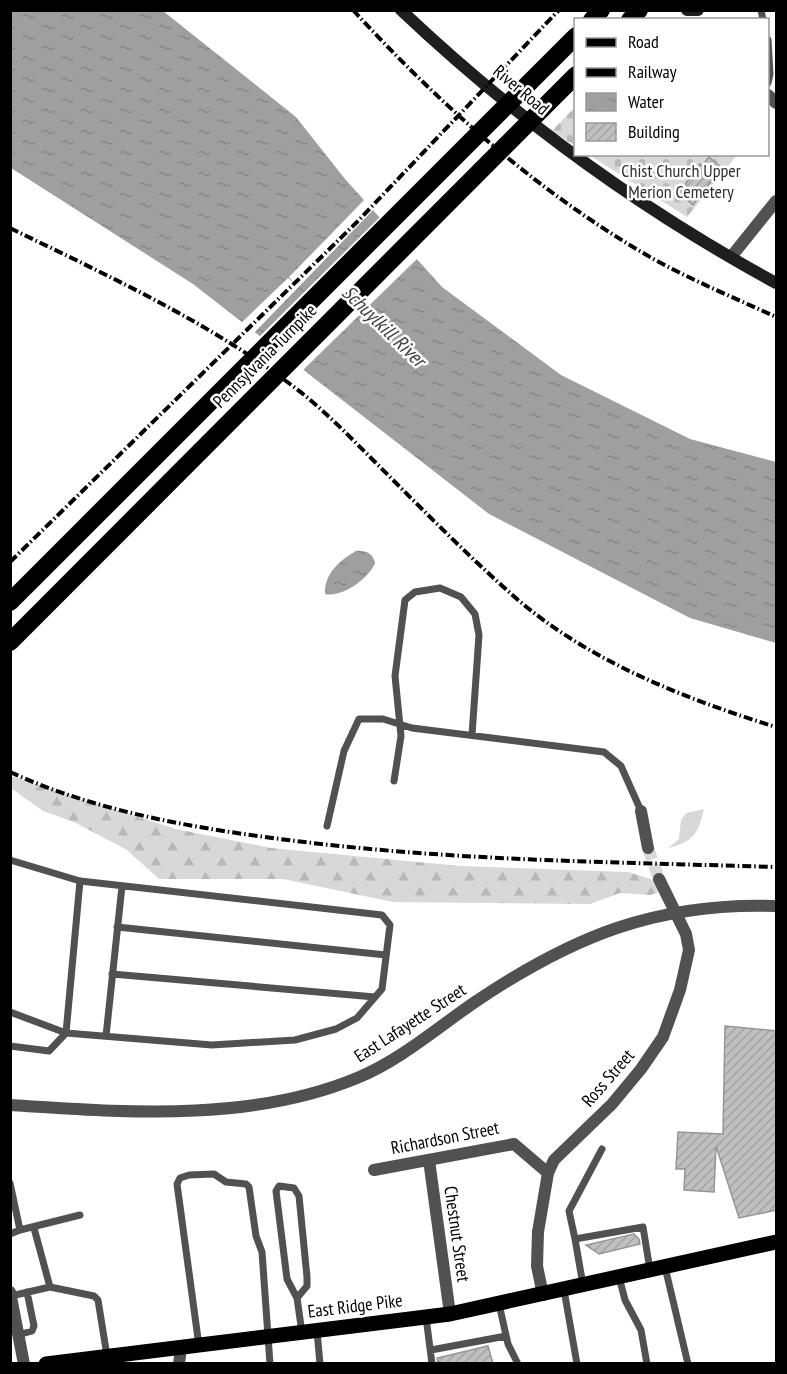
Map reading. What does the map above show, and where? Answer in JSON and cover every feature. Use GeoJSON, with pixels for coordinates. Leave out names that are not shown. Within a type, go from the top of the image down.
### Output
{"type":"FeatureCollection","features":[{"type":"Feature","properties":{"kind":"highway","name":"Pennsylvania Turnpike"},"geometry":{"type":"LineString","coordinates":[[10,602],[574,38]]}},
{"type":"Feature","properties":{"kind":"highway","name":"Pennsylvania Turnpike"},"geometry":{"type":"LineString","coordinates":[[10,642],[574,77]]}},
{"type":"Feature","properties":{"kind":"main road","name":"River Road"},"geometry":{"type":"LineString","coordinates":[[401,10],[500,97],[576,158],[644,203],[777,283]]}},
{"type":"Feature","properties":{"kind":"main road"},"geometry":{"type":"LineString","coordinates":[[687,10],[698,10]]}},
{"type":"Feature","properties":{"kind":"main road","name":"East Ridge Pike"},"geometry":{"type":"LineString","coordinates":[[46,1364],[107,1356],[139,1358],[181,1348],[450,1314],[777,1242]]}},
{"type":"Feature","properties":{"kind":"street"},"geometry":{"type":"LineString","coordinates":[[731,257],[777,201]]}},
{"type":"Feature","properties":{"kind":"street"},"geometry":{"type":"LineString","coordinates":[[641,811],[648,848]]}},
{"type":"Feature","properties":{"kind":"street","name":"Ross Street"},"geometry":{"type":"LineString","coordinates":[[543,1294],[537,1266],[538,1232],[548,1173],[554,1160],[612,1104],[641,1069],[663,1037],[672,1014],[689,950],[681,920],[670,905],[659,879]]}},
{"type":"Feature","properties":{"kind":"street","name":"East Lafayette Street"},"geometry":{"type":"LineString","coordinates":[[10,1105],[100,1112],[165,1112],[252,1104],[328,1089],[380,1066],[507,981],[564,948],[645,920],[696,909],[777,906]]}},
{"type":"Feature","properties":{"kind":"street","name":"Richardson Street"},"geometry":{"type":"LineString","coordinates":[[374,1170],[514,1144],[548,1173]]}},
{"type":"Feature","properties":{"kind":"street","name":"Chestnut Street"},"geometry":{"type":"LineString","coordinates":[[429,1160],[450,1314]]}},
{"type":"Feature","properties":{"kind":"street"},"geometry":{"type":"LineString","coordinates":[[11,1294],[24,1364]]}},
{"type":"Feature","properties":{"kind":"street"},"geometry":{"type":"LineString","coordinates":[[179,1364],[181,1348]]}},
{"type":"Feature","properties":{"kind":"lane"},"geometry":{"type":"LineString","coordinates":[[769,57],[769,78]]}},
{"type":"Feature","properties":{"kind":"lane"},"geometry":{"type":"LineString","coordinates":[[394,781],[401,736],[395,676],[405,600],[415,592],[440,588],[461,597],[470,604],[479,623],[472,735]]}},
{"type":"Feature","properties":{"kind":"lane"},"geometry":{"type":"LineString","coordinates":[[327,826],[344,751],[358,719],[383,719],[412,728],[604,752],[621,766],[641,811]]}},
{"type":"Feature","properties":{"kind":"lane"},"geometry":{"type":"LineString","coordinates":[[10,860],[80,880],[382,915],[390,925],[382,989],[357,1018],[336,1029],[295,1040],[212,1045],[66,1033],[10,1012]]}},
{"type":"Feature","properties":{"kind":"lane"},"geometry":{"type":"LineString","coordinates":[[10,1047],[49,1051],[66,1033],[80,880]]}},
{"type":"Feature","properties":{"kind":"lane"},"geometry":{"type":"LineString","coordinates":[[106,1036],[122,885]]}},
{"type":"Feature","properties":{"kind":"lane"},"geometry":{"type":"LineString","coordinates":[[117,927],[386,955]]}},
{"type":"Feature","properties":{"kind":"lane"},"geometry":{"type":"LineString","coordinates":[[112,974],[375,997]]}},
{"type":"Feature","properties":{"kind":"lane"},"geometry":{"type":"LineString","coordinates":[[583,1286],[569,1211],[602,1149]]}},
{"type":"Feature","properties":{"kind":"lane"},"geometry":{"type":"LineString","coordinates":[[199,1346],[177,1184],[180,1178],[189,1175],[214,1174],[226,1182],[246,1184],[249,1188],[264,1275],[262,1285],[270,1364]]}},
{"type":"Feature","properties":{"kind":"lane"},"geometry":{"type":"LineString","coordinates":[[10,1184],[20,1230]]}},
{"type":"Feature","properties":{"kind":"lane"},"geometry":{"type":"LineString","coordinates":[[297,1298],[307,1286],[308,1277],[299,1196],[294,1188],[279,1186],[276,1191],[287,1279],[297,1298],[320,1364]]}},
{"type":"Feature","properties":{"kind":"lane"},"geometry":{"type":"LineString","coordinates":[[10,1234],[80,1215]]}},
{"type":"Feature","properties":{"kind":"lane"},"geometry":{"type":"LineString","coordinates":[[575,1239],[643,1227],[688,1364]]}},
{"type":"Feature","properties":{"kind":"lane"},"geometry":{"type":"LineString","coordinates":[[34,1228],[50,1287]]}},
{"type":"Feature","properties":{"kind":"lane"},"geometry":{"type":"LineString","coordinates":[[619,1277],[625,1300],[641,1330],[647,1364]]}},
{"type":"Feature","properties":{"kind":"lane"},"geometry":{"type":"LineString","coordinates":[[11,1294],[50,1287],[94,1296],[99,1300],[107,1356]]}},
{"type":"Feature","properties":{"kind":"lane"},"geometry":{"type":"LineString","coordinates":[[564,1290],[577,1364]]}},
{"type":"Feature","properties":{"kind":"lane"},"geometry":{"type":"LineString","coordinates":[[18,1335],[32,1331],[34,1326],[27,1292]]}},
{"type":"Feature","properties":{"kind":"lane"},"geometry":{"type":"LineString","coordinates":[[499,1304],[506,1336],[518,1364]]}},
{"type":"Feature","properties":{"kind":"lane"},"geometry":{"type":"LineString","coordinates":[[426,1317],[432,1364]]}},
{"type":"Feature","properties":{"kind":"lane"},"geometry":{"type":"LineString","coordinates":[[431,1350],[506,1336]]}},
{"type":"Feature","properties":{"kind":"green space","name":"Chist Church Upper Merion Cemetery"},"geometry":{"type":"Polygon","coordinates":[[[574,108],[574,145],[552,131],[574,108]]]}},
{"type":"Feature","properties":{"kind":"green space","name":"Chist Church Upper Merion Cemetery"},"geometry":{"type":"Polygon","coordinates":[[[591,156],[736,156],[687,217],[591,156]]]}},
{"type":"Feature","properties":{"kind":"green space"},"geometry":{"type":"Polygon","coordinates":[[[11,776],[176,829],[271,848],[460,866],[628,872],[654,880],[659,892],[650,895],[620,893],[590,904],[393,902],[283,879],[159,879],[127,850],[74,822],[43,811],[11,788],[11,776]]]}},
{"type":"Feature","properties":{"kind":"green space"},"geometry":{"type":"Polygon","coordinates":[[[704,809],[700,825],[693,836],[683,843],[668,848],[679,839],[681,820],[686,813],[704,809]]]}},
{"type":"Feature","properties":{"kind":"water","name":"Schuylkill River"},"geometry":{"type":"Polygon","coordinates":[[[10,11],[163,11],[296,117],[345,179],[442,287],[561,375],[690,439],[776,462],[776,643],[690,618],[489,514],[193,284],[11,168],[10,11]]]}},
{"type":"Feature","properties":{"kind":"water"},"geometry":{"type":"Polygon","coordinates":[[[356,551],[365,552],[372,557],[375,563],[372,569],[354,586],[339,593],[325,594],[327,580],[334,568],[356,551]]]}},
{"type":"Feature","properties":{"kind":"pier"},"geometry":{"type":"Polygon","coordinates":[[[366,198],[375,208],[253,334],[240,324],[288,278],[294,283],[289,277],[366,198]]]}},
{"type":"Feature","properties":{"kind":"pier"},"geometry":{"type":"Polygon","coordinates":[[[382,215],[419,257],[301,372],[258,338],[382,215]]]}},
{"type":"Feature","properties":{"kind":"building"},"geometry":{"type":"Polygon","coordinates":[[[709,157],[722,168],[693,205],[679,193],[700,164],[702,166],[709,157]]]}},
{"type":"Feature","properties":{"kind":"building"},"geometry":{"type":"Polygon","coordinates":[[[725,1026],[777,1031],[777,1210],[739,1218],[716,1146],[714,1192],[684,1190],[685,1169],[676,1169],[678,1132],[723,1134],[725,1026]]]}},
{"type":"Feature","properties":{"kind":"building"},"geometry":{"type":"Polygon","coordinates":[[[634,1234],[640,1244],[599,1254],[586,1245],[634,1234]]]}},
{"type":"Feature","properties":{"kind":"building"},"geometry":{"type":"Polygon","coordinates":[[[488,1346],[493,1364],[438,1364],[437,1358],[488,1346]]]}},
{"type":"Feature","properties":{"kind":"tunnel"},"geometry":{"type":"LineString","coordinates":[[648,848],[659,879]]}},
{"type":"Feature","properties":{"kind":"railway"},"geometry":{"type":"LineString","coordinates":[[353,10],[458,115],[534,179],[615,236],[657,261],[776,317]]}},
{"type":"Feature","properties":{"kind":"railway"},"geometry":{"type":"LineString","coordinates":[[10,562],[357,222],[559,10]]}},
{"type":"Feature","properties":{"kind":"railway"},"geometry":{"type":"LineString","coordinates":[[10,228],[189,319],[224,339],[290,384],[332,420],[491,576],[538,616],[569,637],[635,674],[705,703],[776,727]]}},
{"type":"Feature","properties":{"kind":"railway"},"geometry":{"type":"LineString","coordinates":[[10,772],[114,809],[187,825],[296,841],[476,857],[776,867]]}}]}
